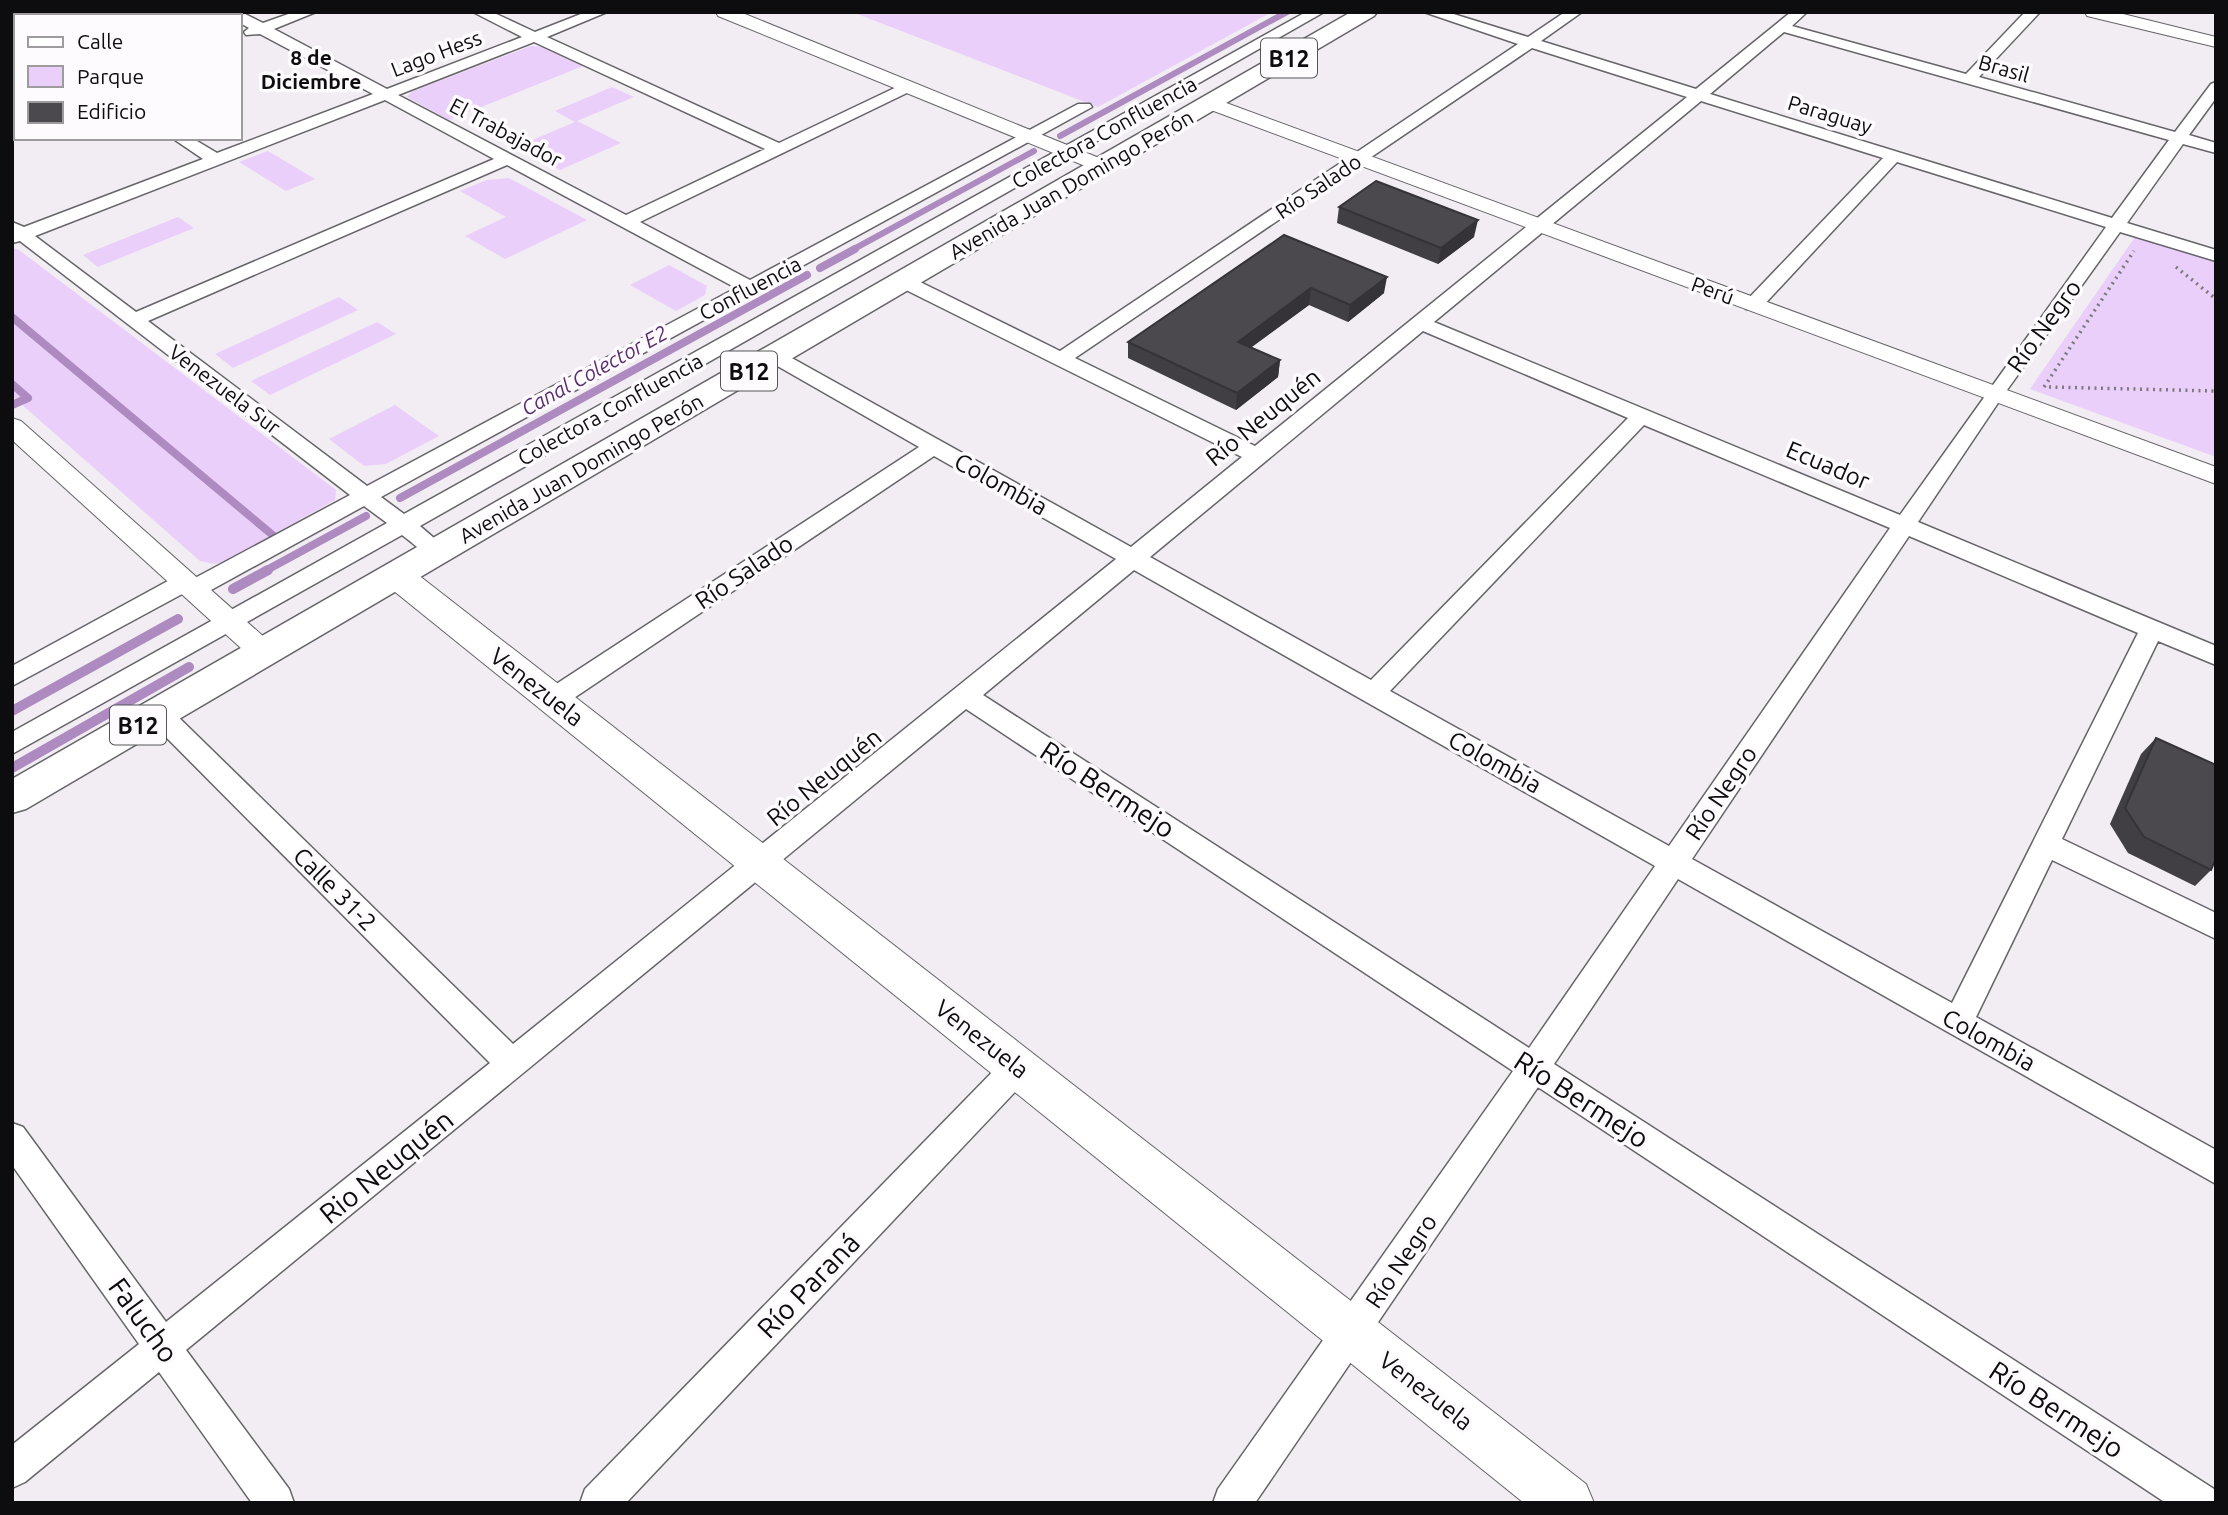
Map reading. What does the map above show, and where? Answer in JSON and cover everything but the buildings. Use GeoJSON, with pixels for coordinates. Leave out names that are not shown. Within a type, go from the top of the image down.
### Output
{"type":"FeatureCollection","features":[{"type":"Feature","properties":{"kind":"main road","name":"Avenida Juan Domingo Perón"},"geometry":{"type":"LineString","coordinates":[[12,798],[1367,12]]}},
{"type":"Feature","properties":{"kind":"main road","name":"Venezuela"},"geometry":{"type":"LineString","coordinates":[[396,575],[1567,1503]]}},
{"type":"Feature","properties":{"kind":"street"},"geometry":{"type":"LineString","coordinates":[[242,35],[309,12]]}},
{"type":"Feature","properties":{"kind":"street"},"geometry":{"type":"LineString","coordinates":[[480,12],[779,149]]}},
{"type":"Feature","properties":{"kind":"street","name":"Lago Hess"},"geometry":{"type":"LineString","coordinates":[[15,233],[216,160],[600,12]]}},
{"type":"Feature","properties":{"kind":"street"},"geometry":{"type":"LineString","coordinates":[[724,12],[1102,166]]}},
{"type":"Feature","properties":{"kind":"street","name":"Colectora Confluencia"},"geometry":{"type":"LineString","coordinates":[[12,744],[1317,12]]}},
{"type":"Feature","properties":{"kind":"street","name":"Paraguay"},"geometry":{"type":"LineString","coordinates":[[1431,12],[2216,256]]}},
{"type":"Feature","properties":{"kind":"street","name":"Río Salado"},"geometry":{"type":"LineString","coordinates":[[1061,359],[1575,12]]}},
{"type":"Feature","properties":{"kind":"street","name":"Río Neuquén"},"geometry":{"type":"LineString","coordinates":[[760,863],[1800,12]]}},
{"type":"Feature","properties":{"kind":"street"},"geometry":{"type":"LineString","coordinates":[[1969,79],[2033,12]]}},
{"type":"Feature","properties":{"kind":"street"},"geometry":{"type":"LineString","coordinates":[[2093,12],[2216,43]]}},
{"type":"Feature","properties":{"kind":"street","name":"El Trabajador"},"geometry":{"type":"LineString","coordinates":[[242,18],[750,288]]}},
{"type":"Feature","properties":{"kind":"street","name":"Brasil"},"geometry":{"type":"LineString","coordinates":[[1781,27],[2216,148]]}},
{"type":"Feature","properties":{"kind":"street"},"geometry":{"type":"LineString","coordinates":[[626,222],[908,87]]}},
{"type":"Feature","properties":{"kind":"street","name":"Río Negro"},"geometry":{"type":"LineString","coordinates":[[1232,1503],[1994,394],[2216,87]]}},
{"type":"Feature","properties":{"kind":"street","name":"Perú"},"geometry":{"type":"LineString","coordinates":[[1210,103],[2216,476]]}},
{"type":"Feature","properties":{"kind":"street","name":"Confluencia"},"geometry":{"type":"LineString","coordinates":[[12,677],[366,496],[1084,107]]}},
{"type":"Feature","properties":{"kind":"street"},"geometry":{"type":"LineString","coordinates":[[183,140],[216,160]]}},
{"type":"Feature","properties":{"kind":"street"},"geometry":{"type":"LineString","coordinates":[[1753,305],[1894,156]]}},
{"type":"Feature","properties":{"kind":"street"},"geometry":{"type":"LineString","coordinates":[[134,320],[507,159]]}},
{"type":"Feature","properties":{"kind":"street","name":"Venezuela Sur"},"geometry":{"type":"LineString","coordinates":[[15,233],[438,551]]}},
{"type":"Feature","properties":{"kind":"street"},"geometry":{"type":"LineString","coordinates":[[797,263],[835,283]]}},
{"type":"Feature","properties":{"kind":"street"},"geometry":{"type":"LineString","coordinates":[[903,281],[1257,456]]}},
{"type":"Feature","properties":{"kind":"street","name":"Ecuador"},"geometry":{"type":"LineString","coordinates":[[1420,323],[2216,656]]}},
{"type":"Feature","properties":{"kind":"street","name":"Colombia"},"geometry":{"type":"LineString","coordinates":[[774,356],[2216,1168]]}},
{"type":"Feature","properties":{"kind":"street"},"geometry":{"type":"LineString","coordinates":[[1373,693],[1641,416]]}},
{"type":"Feature","properties":{"kind":"street"},"geometry":{"type":"LineString","coordinates":[[12,426],[263,652]]}},
{"type":"Feature","properties":{"kind":"street","name":"Río Salado"},"geometry":{"type":"LineString","coordinates":[[553,699],[934,446]]}},
{"type":"Feature","properties":{"kind":"street"},"geometry":{"type":"LineString","coordinates":[[1958,1023],[2152,629]]}},
{"type":"Feature","properties":{"kind":"street","name":"Río Bermejo"},"geometry":{"type":"LineString","coordinates":[[965,696],[2200,1503]]}},
{"type":"Feature","properties":{"kind":"street","name":"Calle 31-2"},"geometry":{"type":"LineString","coordinates":[[158,713],[512,1064]]}},
{"type":"Feature","properties":{"kind":"street"},"geometry":{"type":"LineString","coordinates":[[2046,844],[2216,927]]}},
{"type":"Feature","properties":{"kind":"street","name":"Rio Neuquén"},"geometry":{"type":"LineString","coordinates":[[12,1469],[760,863]]}},
{"type":"Feature","properties":{"kind":"street","name":"Río Paraná"},"geometry":{"type":"LineString","coordinates":[[599,1503],[1018,1068]]}},
{"type":"Feature","properties":{"kind":"street","name":"Falucho"},"geometry":{"type":"LineString","coordinates":[[12,1138],[275,1503]]}},
{"type":"Feature","properties":{"kind":"path"},"geometry":{"type":"LineString","coordinates":[[2043,387],[2134,251]]}},
{"type":"Feature","properties":{"kind":"path"},"geometry":{"type":"LineString","coordinates":[[2043,387],[2216,391]]}},
{"type":"Feature","properties":{"kind":"path"},"geometry":{"type":"LineString","coordinates":[[2043,387],[2056,392]]}},
{"type":"Feature","properties":{"kind":"green space"},"geometry":{"type":"Polygon","coordinates":[[[852,12],[1272,12],[1098,107],[852,12]]]}},
{"type":"Feature","properties":{"kind":"green space"},"geometry":{"type":"Polygon","coordinates":[[[531,46],[542,47],[583,66],[449,120],[407,97],[413,91],[531,46]]]}},
{"type":"Feature","properties":{"kind":"green space"},"geometry":{"type":"Polygon","coordinates":[[[612,87],[634,97],[577,121],[621,143],[560,170],[516,147],[575,122],[555,111],[612,87]]]}},
{"type":"Feature","properties":{"kind":"green space"},"geometry":{"type":"Polygon","coordinates":[[[268,151],[315,179],[286,191],[239,162],[268,151]]]}},
{"type":"Feature","properties":{"kind":"green space"},"geometry":{"type":"Polygon","coordinates":[[[509,178],[587,220],[505,259],[465,236],[506,217],[460,191],[487,180],[509,178]]]}},
{"type":"Feature","properties":{"kind":"green space"},"geometry":{"type":"Polygon","coordinates":[[[178,217],[194,228],[98,267],[83,255],[178,217]]]}},
{"type":"Feature","properties":{"kind":"green space"},"geometry":{"type":"Polygon","coordinates":[[[2137,234],[2216,259],[2216,457],[2030,389],[2137,234]]]}},
{"type":"Feature","properties":{"kind":"green space"},"geometry":{"type":"Polygon","coordinates":[[[13,248],[336,490],[335,500],[226,561],[214,564],[200,561],[12,396],[13,248]]]}},
{"type":"Feature","properties":{"kind":"green space"},"geometry":{"type":"Polygon","coordinates":[[[669,265],[707,286],[705,295],[676,311],[630,285],[669,265]]]}},
{"type":"Feature","properties":{"kind":"green space"},"geometry":{"type":"Polygon","coordinates":[[[339,297],[358,310],[233,368],[215,354],[339,297]]]}},
{"type":"Feature","properties":{"kind":"green space"},"geometry":{"type":"Polygon","coordinates":[[[377,322],[396,334],[270,395],[251,381],[377,322]]]}},
{"type":"Feature","properties":{"kind":"green space"},"geometry":{"type":"Polygon","coordinates":[[[395,405],[439,436],[386,464],[364,466],[329,439],[395,405]]]}},
{"type":"Feature","properties":{"kind":"waterway","name":"Canal Colector E2"},"geometry":{"type":"LineString","coordinates":[[1060,136],[1287,12]]}},
{"type":"Feature","properties":{"kind":"waterway","name":"Canal Colector E2"},"geometry":{"type":"LineString","coordinates":[[852,250],[1034,151]]}},
{"type":"Feature","properties":{"kind":"waterway","name":"Canal Colector E2"},"geometry":{"type":"LineString","coordinates":[[820,268],[855,249]]}},
{"type":"Feature","properties":{"kind":"waterway","name":"Canal Colector E2"},"geometry":{"type":"LineString","coordinates":[[400,498],[807,275]]}},
{"type":"Feature","properties":{"kind":"waterway"},"geometry":{"type":"LineString","coordinates":[[12,317],[275,537]]}},
{"type":"Feature","properties":{"kind":"waterway"},"geometry":{"type":"LineString","coordinates":[[12,384],[28,398],[12,405]]}},
{"type":"Feature","properties":{"kind":"waterway","name":"Canal Colector E2"},"geometry":{"type":"LineString","coordinates":[[265,571],[366,516]]}},
{"type":"Feature","properties":{"kind":"waterway","name":"Canal Colector E2"},"geometry":{"type":"LineString","coordinates":[[233,589],[268,570]]}},
{"type":"Feature","properties":{"kind":"waterway","name":"Canal Colector E2"},"geometry":{"type":"LineString","coordinates":[[12,711],[178,619]]}},
{"type":"Feature","properties":{"kind":"waterway"},"geometry":{"type":"LineString","coordinates":[[12,768],[189,667]]}},
{"type":"Feature","properties":{"kind":"district","name":"8 de Diciembre"},"geometry":{"type":"Point","coordinates":[311,69]}}]}
